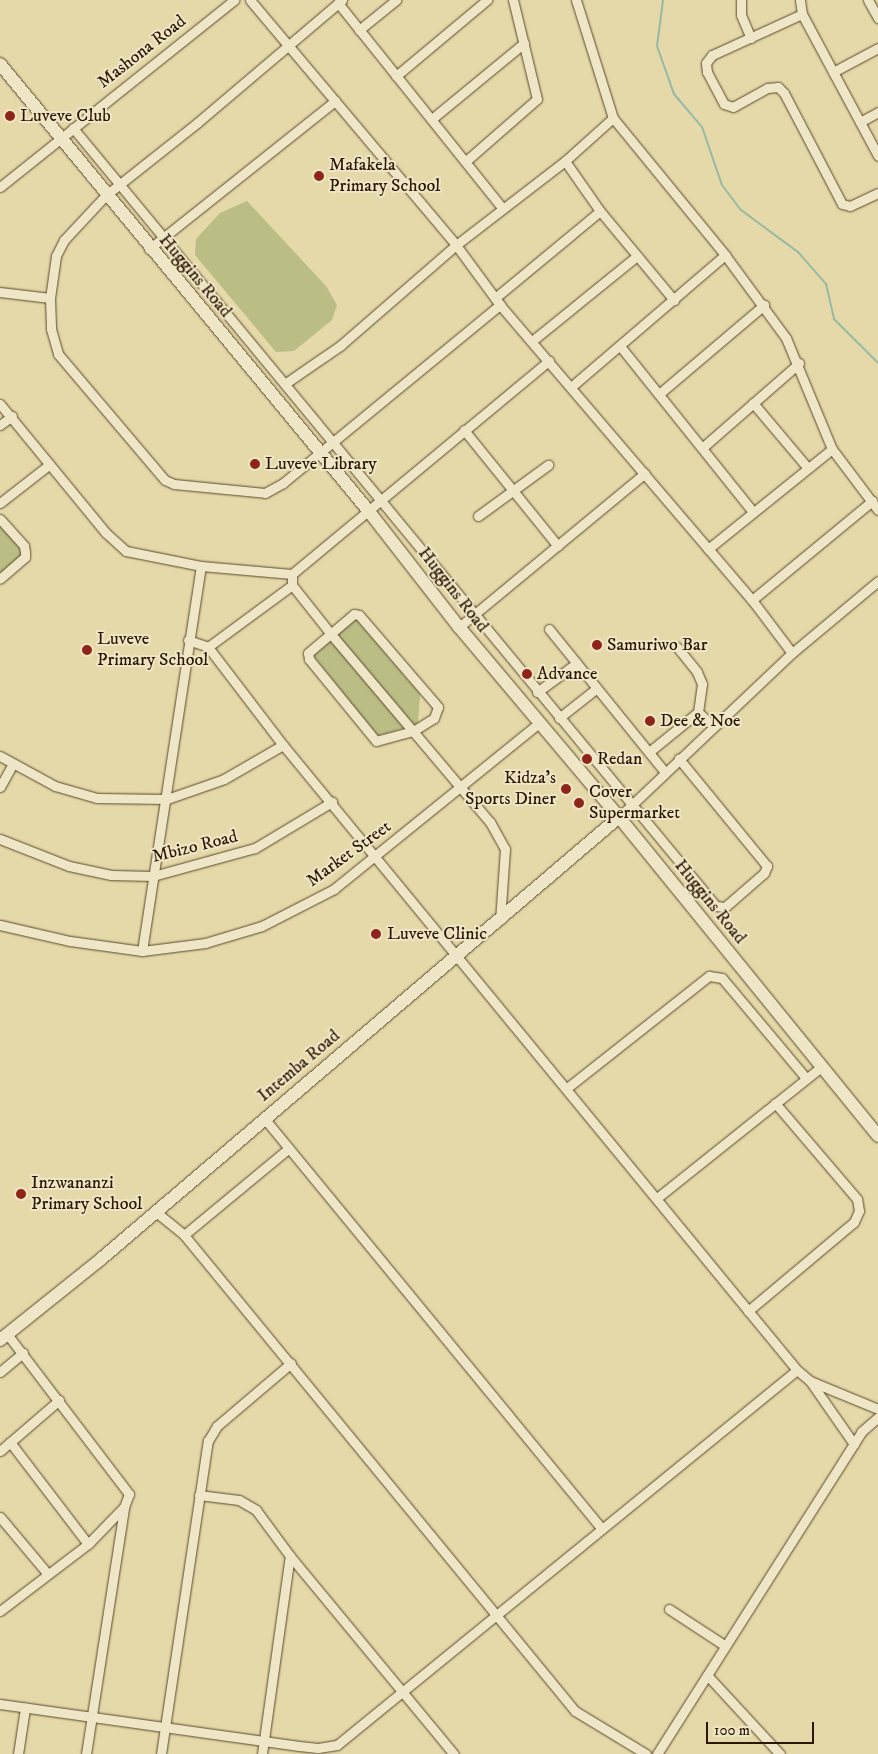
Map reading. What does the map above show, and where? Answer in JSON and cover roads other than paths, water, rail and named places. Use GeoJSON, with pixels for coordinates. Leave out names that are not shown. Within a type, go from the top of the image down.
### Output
{"type":"FeatureCollection","features":[{"type":"Feature","properties":{"kind":"street","name":"Mashona Road"},"geometry":{"type":"LineString","coordinates":[[0,187],[234,0]]}},
{"type":"Feature","properties":{"kind":"street"},"geometry":{"type":"LineString","coordinates":[[250,0],[456,245],[497,301],[752,600],[792,653]]}},
{"type":"Feature","properties":{"kind":"street"},"geometry":{"type":"LineString","coordinates":[[359,30],[396,0]]}},
{"type":"Feature","properties":{"kind":"street"},"geometry":{"type":"LineString","coordinates":[[396,76],[487,0]]}},
{"type":"Feature","properties":{"kind":"street"},"geometry":{"type":"LineString","coordinates":[[466,161],[537,98],[513,0]]}},
{"type":"Feature","properties":{"kind":"street"},"geometry":{"type":"LineString","coordinates":[[576,0],[613,118],[764,305],[799,363],[832,449],[878,510]]}},
{"type":"Feature","properties":{"kind":"street"},"geometry":{"type":"LineString","coordinates":[[741,0],[740,15],[751,38]]}},
{"type":"Feature","properties":{"kind":"street"},"geometry":{"type":"LineString","coordinates":[[800,0],[802,14],[878,156]]}},
{"type":"Feature","properties":{"kind":"street"},"geometry":{"type":"LineString","coordinates":[[868,0],[878,18]]}},
{"type":"Feature","properties":{"kind":"street"},"geometry":{"type":"LineString","coordinates":[[502,208],[433,118],[359,30],[340,2],[106,195],[59,248],[50,298],[50,329],[58,354],[165,480],[174,484],[265,493],[332,443],[600,211]]}},
{"type":"Feature","properties":{"kind":"street"},"geometry":{"type":"LineString","coordinates":[[802,14],[712,55],[706,63],[707,72],[724,104],[733,107],[742,105],[767,88],[778,87],[784,93],[842,204],[850,206],[878,194]]}},
{"type":"Feature","properties":{"kind":"street"},"geometry":{"type":"LineString","coordinates":[[433,118],[524,43]]}},
{"type":"Feature","properties":{"kind":"street"},"geometry":{"type":"LineString","coordinates":[[833,72],[878,48]]}},
{"type":"Feature","properties":{"kind":"street","name":"Huggins Road"},"geometry":{"type":"LineString","coordinates":[[0,64],[149,248],[367,509],[459,627],[619,817],[878,1136]]}},
{"type":"Feature","properties":{"kind":"street"},"geometry":{"type":"LineString","coordinates":[[149,248],[335,101]]}},
{"type":"Feature","properties":{"kind":"street"},"geometry":{"type":"LineString","coordinates":[[860,122],[878,112]]}},
{"type":"Feature","properties":{"kind":"street"},"geometry":{"type":"LineString","coordinates":[[286,383],[340,344],[456,245],[565,161],[613,118]]}},
{"type":"Feature","properties":{"kind":"street"},"geometry":{"type":"LineString","coordinates":[[72,128],[286,383],[332,443],[380,498],[473,616],[718,907],[725,907],[764,873],[767,866],[679,759]]}},
{"type":"Feature","properties":{"kind":"street"},"geometry":{"type":"LineString","coordinates":[[565,161],[600,211],[674,300]]}},
{"type":"Feature","properties":{"kind":"street"},"geometry":{"type":"LineString","coordinates":[[571,387],[725,255]]}},
{"type":"Feature","properties":{"kind":"street"},"geometry":{"type":"LineString","coordinates":[[532,341],[637,256]]}},
{"type":"Feature","properties":{"kind":"street"},"geometry":{"type":"LineString","coordinates":[[0,292],[50,298]]}},
{"type":"Feature","properties":{"kind":"street"},"geometry":{"type":"LineString","coordinates":[[659,394],[764,305]]}},
{"type":"Feature","properties":{"kind":"street"},"geometry":{"type":"LineString","coordinates":[[620,346],[752,511]]}},
{"type":"Feature","properties":{"kind":"street"},"geometry":{"type":"LineString","coordinates":[[0,404],[120,547],[150,558],[201,566],[292,574],[380,498],[549,361]]}},
{"type":"Feature","properties":{"kind":"street"},"geometry":{"type":"LineString","coordinates":[[702,448],[799,363]]}},
{"type":"Feature","properties":{"kind":"street"},"geometry":{"type":"LineString","coordinates":[[753,404],[806,466]]}},
{"type":"Feature","properties":{"kind":"street"},"geometry":{"type":"LineString","coordinates":[[0,425],[12,416]]}},
{"type":"Feature","properties":{"kind":"street"},"geometry":{"type":"LineString","coordinates":[[464,430],[558,546]]}},
{"type":"Feature","properties":{"kind":"street"},"geometry":{"type":"LineString","coordinates":[[708,549],[806,466],[832,449]]}},
{"type":"Feature","properties":{"kind":"street"},"geometry":{"type":"LineString","coordinates":[[0,503],[50,464]]}},
{"type":"Feature","properties":{"kind":"street"},"geometry":{"type":"LineString","coordinates":[[478,516],[548,465]]}},
{"type":"Feature","properties":{"kind":"street"},"geometry":{"type":"LineString","coordinates":[[459,627],[645,473]]}},
{"type":"Feature","properties":{"kind":"street"},"geometry":{"type":"LineString","coordinates":[[752,600],[872,501]]}},
{"type":"Feature","properties":{"kind":"street"},"geometry":{"type":"LineString","coordinates":[[0,520],[24,546],[25,552],[25,557],[0,579]]}},
{"type":"Feature","properties":{"kind":"street"},"geometry":{"type":"LineString","coordinates":[[142,951],[167,799],[188,640],[201,566]]}},
{"type":"Feature","properties":{"kind":"street"},"geometry":{"type":"LineString","coordinates":[[292,574],[292,585],[330,633],[490,822],[505,849],[500,920]]}},
{"type":"Feature","properties":{"kind":"street"},"geometry":{"type":"LineString","coordinates":[[619,817],[792,653],[878,581]]}},
{"type":"Feature","properties":{"kind":"street"},"geometry":{"type":"LineString","coordinates":[[208,647],[292,585]]}},
{"type":"Feature","properties":{"kind":"street"},"geometry":{"type":"LineString","coordinates":[[354,614],[359,615],[438,707],[434,718],[413,731],[386,740],[373,738],[307,656],[330,633],[354,614]]}},
{"type":"Feature","properties":{"kind":"street"},"geometry":{"type":"LineString","coordinates":[[550,629],[665,772]]}},
{"type":"Feature","properties":{"kind":"street"},"geometry":{"type":"LineString","coordinates":[[188,640],[208,647],[283,745],[377,856],[796,1370],[810,1381],[878,1408]]}},
{"type":"Feature","properties":{"kind":"street"},"geometry":{"type":"LineString","coordinates":[[649,752],[698,712],[702,684],[697,672],[677,647]]}},
{"type":"Feature","properties":{"kind":"street"},"geometry":{"type":"LineString","coordinates":[[537,692],[577,663]]}},
{"type":"Feature","properties":{"kind":"street"},"geometry":{"type":"LineString","coordinates":[[559,718],[597,688]]}},
{"type":"Feature","properties":{"kind":"street"},"geometry":{"type":"LineString","coordinates":[[698,712],[713,726]]}},
{"type":"Feature","properties":{"kind":"street","name":"Market Street"},"geometry":{"type":"LineString","coordinates":[[0,925],[70,941],[142,951],[205,943],[262,926],[334,890],[539,723]]}},
{"type":"Feature","properties":{"kind":"street"},"geometry":{"type":"LineString","coordinates":[[0,756],[12,765],[55,786],[96,798],[167,799],[224,779],[283,745]]}},
{"type":"Feature","properties":{"kind":"street"},"geometry":{"type":"LineString","coordinates":[[0,787],[12,765]]}},
{"type":"Feature","properties":{"kind":"street","name":"Mbizo Road"},"geometry":{"type":"LineString","coordinates":[[0,838],[69,866],[111,875],[154,876],[255,848],[332,802]]}},
{"type":"Feature","properties":{"kind":"street","name":"Intemba Road"},"geometry":{"type":"LineString","coordinates":[[4,1337],[156,1212],[619,817]]}},
{"type":"Feature","properties":{"kind":"street"},"geometry":{"type":"LineString","coordinates":[[567,1088],[709,976],[722,978],[806,1078]]}},
{"type":"Feature","properties":{"kind":"street"},"geometry":{"type":"LineString","coordinates":[[657,1198],[821,1067]]}},
{"type":"Feature","properties":{"kind":"street"},"geometry":{"type":"LineString","coordinates":[[748,1311],[854,1222],[859,1210],[857,1199],[776,1102]]}},
{"type":"Feature","properties":{"kind":"street"},"geometry":{"type":"LineString","coordinates":[[264,1118],[602,1529]]}},
{"type":"Feature","properties":{"kind":"street"},"geometry":{"type":"LineString","coordinates":[[184,1235],[288,1149]]}},
{"type":"Feature","properties":{"kind":"street"},"geometry":{"type":"LineString","coordinates":[[156,1212],[184,1235],[498,1614],[575,1710],[646,1754]]}},
{"type":"Feature","properties":{"kind":"street"},"geometry":{"type":"LineString","coordinates":[[4,1337],[23,1353],[128,1492],[86,1754]]}},
{"type":"Feature","properties":{"kind":"street"},"geometry":{"type":"LineString","coordinates":[[0,1372],[23,1353]]}},
{"type":"Feature","properties":{"kind":"street"},"geometry":{"type":"LineString","coordinates":[[161,1754],[208,1441],[217,1426],[291,1363]]}},
{"type":"Feature","properties":{"kind":"street"},"geometry":{"type":"LineString","coordinates":[[0,1704],[318,1748],[337,1745],[796,1370]]}},
{"type":"Feature","properties":{"kind":"street"},"geometry":{"type":"LineString","coordinates":[[810,1381],[854,1444]]}},
{"type":"Feature","properties":{"kind":"street"},"geometry":{"type":"LineString","coordinates":[[0,1451],[59,1400]]}},
{"type":"Feature","properties":{"kind":"street"},"geometry":{"type":"LineString","coordinates":[[656,1754],[861,1432],[878,1417]]}},
{"type":"Feature","properties":{"kind":"street"},"geometry":{"type":"LineString","coordinates":[[10,1442],[88,1544]]}},
{"type":"Feature","properties":{"kind":"street"},"geometry":{"type":"LineString","coordinates":[[199,1495],[228,1497],[250,1505],[454,1754]]}},
{"type":"Feature","properties":{"kind":"street"},"geometry":{"type":"LineString","coordinates":[[0,1611],[47,1573],[88,1544],[124,1508]]}},
{"type":"Feature","properties":{"kind":"street"},"geometry":{"type":"LineString","coordinates":[[0,1517],[47,1573]]}},
{"type":"Feature","properties":{"kind":"street"},"geometry":{"type":"LineString","coordinates":[[262,1754],[290,1556]]}},
{"type":"Feature","properties":{"kind":"street"},"geometry":{"type":"LineString","coordinates":[[668,1609],[724,1645]]}},
{"type":"Feature","properties":{"kind":"street"},"geometry":{"type":"LineString","coordinates":[[707,1676],[780,1754]]}},
{"type":"Feature","properties":{"kind":"street"},"geometry":{"type":"LineString","coordinates":[[18,1754],[25,1708]]}},
{"type":"Feature","properties":{"kind":"waterway"},"geometry":{"type":"LineString","coordinates":[[663,0],[657,46],[674,94],[702,127],[722,185],[741,210],[798,252],[826,284],[834,319],[878,363]]}},
{"type":"Feature","properties":{"kind":"place","name":"Luveve Club"},"geometry":{"type":"Point","coordinates":[10,116]}},
{"type":"Feature","properties":{"kind":"place","name":"Mafakela Primary School"},"geometry":{"type":"Point","coordinates":[319,176]}},
{"type":"Feature","properties":{"kind":"place","name":"Luveve Library"},"geometry":{"type":"Point","coordinates":[255,464]}},
{"type":"Feature","properties":{"kind":"place","name":"Samuriwo Bar"},"geometry":{"type":"Point","coordinates":[597,645]}},
{"type":"Feature","properties":{"kind":"place","name":"Luveve Primary School"},"geometry":{"type":"Point","coordinates":[87,650]}},
{"type":"Feature","properties":{"kind":"place","name":"Advance"},"geometry":{"type":"Point","coordinates":[527,674]}},
{"type":"Feature","properties":{"kind":"place","name":"Dee & Noe"},"geometry":{"type":"Point","coordinates":[650,721]}},
{"type":"Feature","properties":{"kind":"place","name":"Redan"},"geometry":{"type":"Point","coordinates":[587,759]}},
{"type":"Feature","properties":{"kind":"place","name":"Kidza's Sports Diner"},"geometry":{"type":"Point","coordinates":[566,789]}},
{"type":"Feature","properties":{"kind":"place","name":"Cover Supermarket"},"geometry":{"type":"Point","coordinates":[579,803]}},
{"type":"Feature","properties":{"kind":"place","name":"Luveve Clinic"},"geometry":{"type":"Point","coordinates":[376,934]}},
{"type":"Feature","properties":{"kind":"place","name":"Inzwananzi Primary School"},"geometry":{"type":"Point","coordinates":[21,1194]}}]}
